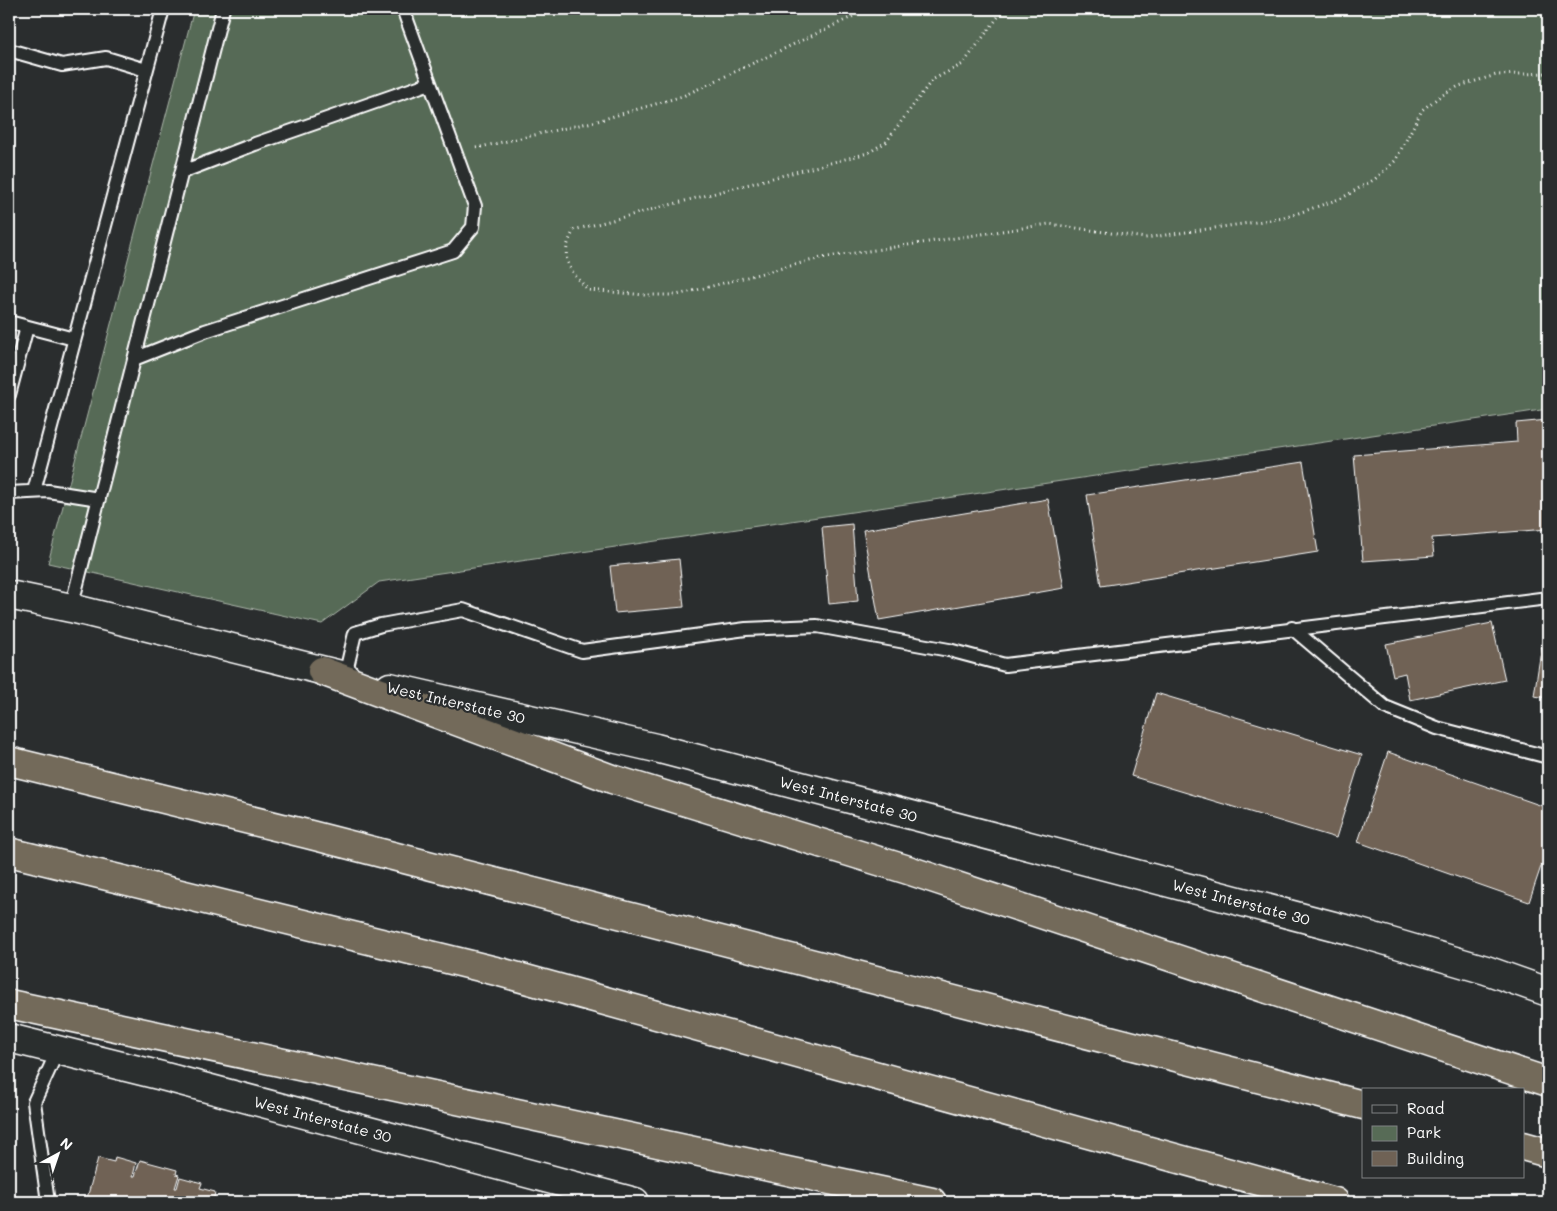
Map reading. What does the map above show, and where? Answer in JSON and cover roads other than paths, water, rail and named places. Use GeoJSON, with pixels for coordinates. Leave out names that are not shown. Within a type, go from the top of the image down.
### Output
{"type":"FeatureCollection","features":[{"type":"Feature","properties":{"kind":"highway"},"geometry":{"type":"LineString","coordinates":[[333,674],[612,779],[905,869],[1548,1082]]}},
{"type":"Feature","properties":{"kind":"highway"},"geometry":{"type":"LineString","coordinates":[[9,761],[317,836],[1362,1106]]}},
{"type":"Feature","properties":{"kind":"highway"},"geometry":{"type":"LineString","coordinates":[[9,852],[500,972],[1335,1202]]}},
{"type":"Feature","properties":{"kind":"highway"},"geometry":{"type":"LineString","coordinates":[[9,1004],[932,1202]]}},
{"type":"Feature","properties":{"kind":"highway"},"geometry":{"type":"LineString","coordinates":[[1524,1146],[1548,1153]]}},
{"type":"Feature","properties":{"kind":"main road","name":"West Interstate 30"},"geometry":{"type":"LineString","coordinates":[[9,595],[72,608],[333,674],[656,748],[1343,928],[1486,970],[1548,992]]}},
{"type":"Feature","properties":{"kind":"main road","name":"West Interstate 30"},"geometry":{"type":"LineString","coordinates":[[9,1038],[635,1202]]}},
{"type":"Feature","properties":{"kind":"lane"},"geometry":{"type":"LineString","coordinates":[[34,492],[163,9]]}},
{"type":"Feature","properties":{"kind":"lane"},"geometry":{"type":"LineString","coordinates":[[72,608],[223,9]]}},
{"type":"Feature","properties":{"kind":"lane"},"geometry":{"type":"LineString","coordinates":[[134,359],[205,331],[453,250],[473,227],[475,206],[403,9]]}},
{"type":"Feature","properties":{"kind":"lane"},"geometry":{"type":"LineString","coordinates":[[9,50],[62,65],[106,58],[146,70]]}},
{"type":"Feature","properties":{"kind":"lane"},"geometry":{"type":"LineString","coordinates":[[182,172],[255,144],[430,83]]}},
{"type":"Feature","properties":{"kind":"lane"},"geometry":{"type":"LineString","coordinates":[[9,322],[74,340]]}},
{"type":"Feature","properties":{"kind":"lane"},"geometry":{"type":"LineString","coordinates":[[9,395],[27,327]]}},
{"type":"Feature","properties":{"kind":"lane"},"geometry":{"type":"LineString","coordinates":[[9,492],[48,491],[99,499]]}},
{"type":"Feature","properties":{"kind":"lane"},"geometry":{"type":"LineString","coordinates":[[333,674],[355,633],[381,625],[463,610],[582,651],[746,629],[817,626],[948,650],[1005,665],[1292,628],[1548,598]]}},
{"type":"Feature","properties":{"kind":"lane"},"geometry":{"type":"LineString","coordinates":[[1292,628],[1386,707],[1438,728],[1548,757]]}},
{"type":"Feature","properties":{"kind":"lane"},"geometry":{"type":"LineString","coordinates":[[48,1202],[34,1102],[58,1050]]}}]}
